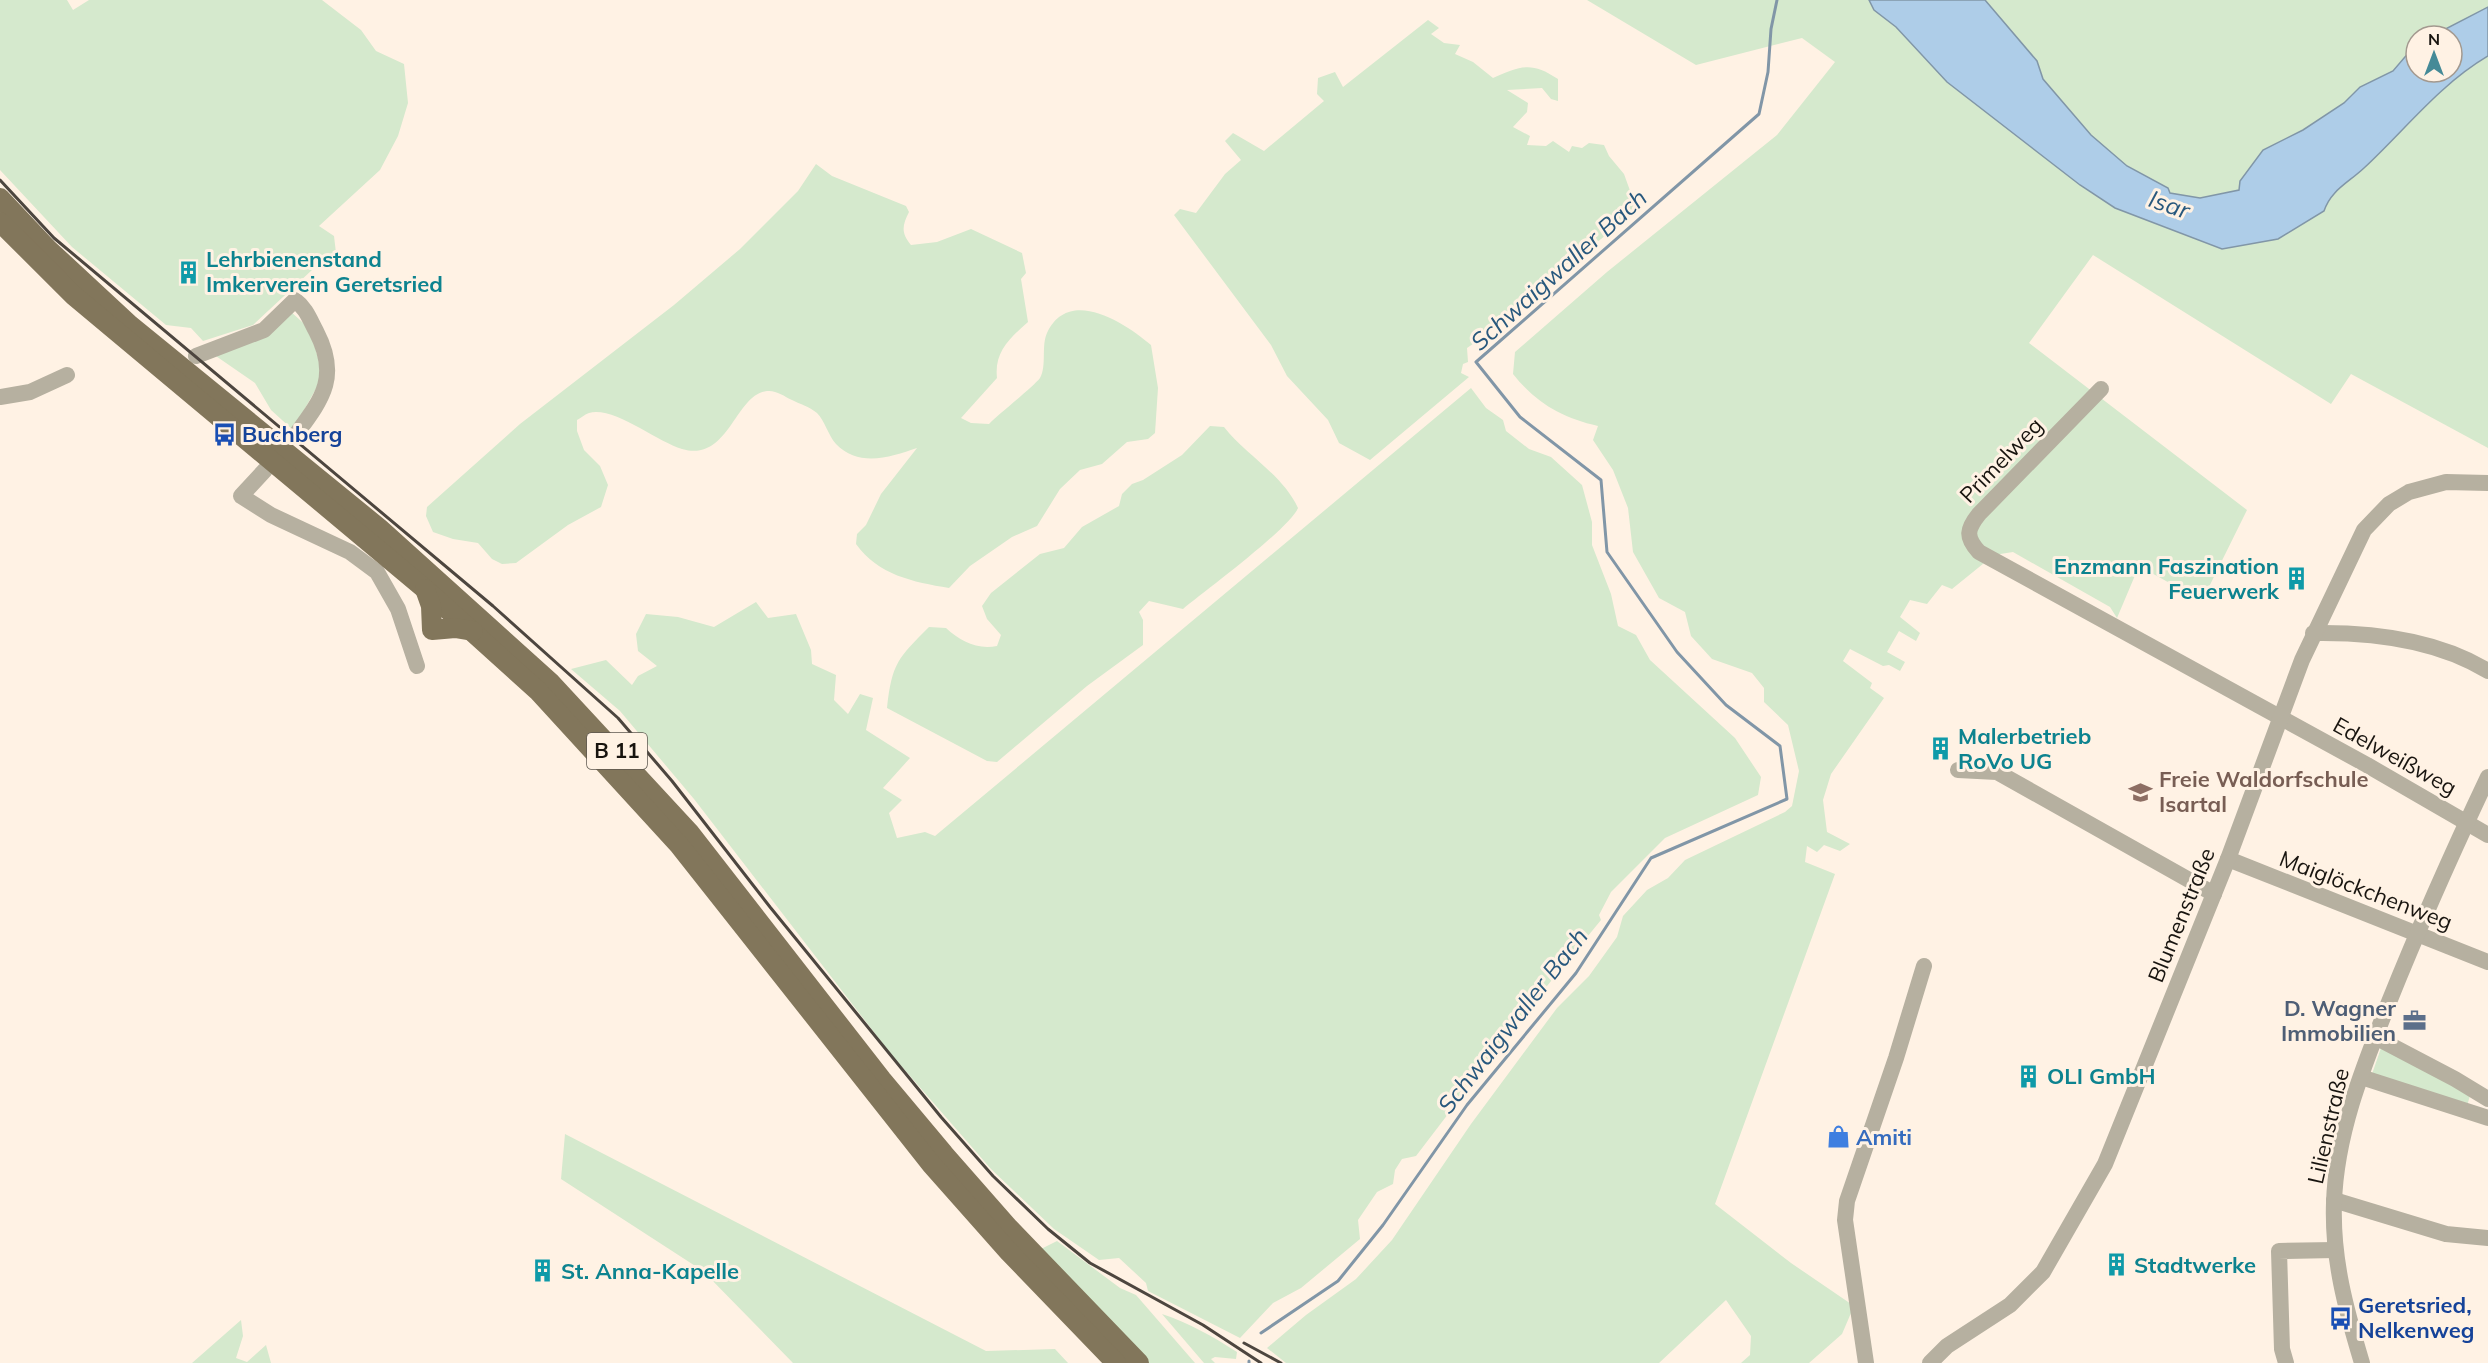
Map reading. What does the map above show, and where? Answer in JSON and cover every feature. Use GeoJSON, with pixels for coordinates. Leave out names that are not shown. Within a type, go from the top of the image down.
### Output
{"type":"FeatureCollection","features":[{"type":"Feature","properties":{"kind":"main road","name":"B 11"},"geometry":{"type":"LineString","coordinates":[[0,198],[48,249],[163,351],[439,580],[551,683],[611,744],[689,832],[882,1080],[944,1154],[1009,1228],[1139,1363]]}},
{"type":"Feature","properties":{"kind":"main road","name":"B 11"},"geometry":{"type":"LineString","coordinates":[[0,222],[37,261],[89,309],[425,588],[553,708],[679,845],[931,1164],[1009,1252],[1116,1363]]}},
{"type":"Feature","properties":{"kind":"main road"},"geometry":{"type":"LineString","coordinates":[[163,351],[185,358],[196,356]]}},
{"type":"Feature","properties":{"kind":"main road"},"geometry":{"type":"LineString","coordinates":[[196,356],[192,365],[198,380]]}},
{"type":"Feature","properties":{"kind":"main road"},"geometry":{"type":"LineString","coordinates":[[425,588],[431,606],[432,630],[455,628],[473,631]]}},
{"type":"Feature","properties":{"kind":"street"},"geometry":{"type":"LineString","coordinates":[[196,356],[264,330],[295,300],[303,306],[324,345],[328,366],[326,388],[318,405],[297,433]]}},
{"type":"Feature","properties":{"kind":"street"},"geometry":{"type":"LineString","coordinates":[[0,397],[30,392],[68,375]]}},
{"type":"Feature","properties":{"kind":"street","name":"Primelweg"},"geometry":{"type":"LineString","coordinates":[[2101,389],[1979,514],[1968,528],[1968,537],[1979,552],[2279,718]]}},
{"type":"Feature","properties":{"kind":"street"},"geometry":{"type":"LineString","coordinates":[[265,470],[240,496],[271,515],[350,552],[377,572],[398,609],[417,666]]}},
{"type":"Feature","properties":{"kind":"street","name":"Blumenstraße"},"geometry":{"type":"LineString","coordinates":[[1930,1363],[1947,1346],[2010,1305],[2043,1272],[2106,1164],[2228,859],[2279,718],[2313,633],[2355,543],[2373,519],[2389,504],[2409,492],[2434,484],[2488,483]]}},
{"type":"Feature","properties":{"kind":"street"},"geometry":{"type":"LineString","coordinates":[[411,643],[432,630]]}},
{"type":"Feature","properties":{"kind":"street"},"geometry":{"type":"LineString","coordinates":[[2313,633],[2355,632],[2390,637],[2443,651],[2488,671]]}},
{"type":"Feature","properties":{"kind":"street","name":"Edelweißweg"},"geometry":{"type":"LineString","coordinates":[[2279,718],[2488,835]]}},
{"type":"Feature","properties":{"kind":"street"},"geometry":{"type":"LineString","coordinates":[[1958,770],[1997,772],[2214,894]]}},
{"type":"Feature","properties":{"kind":"street","name":"Lilienstraße"},"geometry":{"type":"LineString","coordinates":[[2362,1363],[2341,1292],[2336,1250],[2334,1200],[2342,1142],[2375,1037],[2416,934],[2488,777]]}},
{"type":"Feature","properties":{"kind":"street","name":"Maiglöckchenweg"},"geometry":{"type":"LineString","coordinates":[[2228,859],[2488,962]]}},
{"type":"Feature","properties":{"kind":"street"},"geometry":{"type":"LineString","coordinates":[[1866,1363],[1846,1231],[1847,1201],[1890,1077],[1924,966]]}},
{"type":"Feature","properties":{"kind":"street"},"geometry":{"type":"LineString","coordinates":[[2375,1037],[2456,1078],[2488,1099]]}},
{"type":"Feature","properties":{"kind":"street"},"geometry":{"type":"LineString","coordinates":[[2361,1077],[2488,1118]]}},
{"type":"Feature","properties":{"kind":"street"},"geometry":{"type":"LineString","coordinates":[[2334,1200],[2446,1234],[2487,1240]]}},
{"type":"Feature","properties":{"kind":"street"},"geometry":{"type":"LineString","coordinates":[[2286,1363],[2282,1349],[2279,1251],[2336,1250]]}},
{"type":"Feature","properties":{"kind":"green space"},"geometry":{"type":"Polygon","coordinates":[[[0,0],[67,0],[73,10],[89,0],[322,0],[361,30],[376,51],[404,64],[408,103],[398,136],[380,170],[319,226],[334,236],[336,253],[312,270],[253,325],[203,341],[191,328],[166,325],[72,247],[0,170],[0,0]]]}},
{"type":"Feature","properties":{"kind":"green space"},"geometry":{"type":"Polygon","coordinates":[[[1587,0],[2488,0],[2488,448],[2351,374],[2331,404],[2093,255],[2029,343],[2247,510],[2202,601],[2139,566],[2117,618],[2110,607],[2013,552],[1994,555],[1952,589],[1942,585],[1927,604],[1910,600],[1900,617],[1920,633],[1916,641],[1899,631],[1887,652],[1905,662],[1900,671],[1889,665],[1883,666],[1850,649],[1843,661],[1872,683],[1870,688],[1884,698],[1831,774],[1823,800],[1827,832],[1850,844],[1840,851],[1824,845],[1817,852],[1807,846],[1805,862],[1835,874],[1715,1204],[1791,1263],[1854,1306],[1842,1334],[1809,1363],[1741,1363],[1750,1355],[1751,1336],[1726,1300],[1659,1363],[1286,1363],[1267,1348],[1306,1315],[1356,1279],[1392,1240],[1471,1124],[1557,1008],[1589,976],[1617,937],[1623,916],[1647,890],[1668,878],[1685,860],[1785,812],[1792,806],[1799,771],[1788,725],[1764,702],[1764,688],[1752,673],[1712,659],[1691,636],[1685,612],[1659,598],[1633,552],[1628,508],[1613,470],[1593,440],[1598,426],[1573,419],[1551,408],[1531,393],[1513,374],[1515,352],[1607,272],[1777,135],[1835,62],[1802,38],[1696,65],[1587,0]]]}},
{"type":"Feature","properties":{"kind":"green space"},"geometry":{"type":"Polygon","coordinates":[[[1428,20],[1439,28],[1431,34],[1444,43],[1460,45],[1455,54],[1473,62],[1493,78],[1526,67],[1549,73],[1558,79],[1558,101],[1551,99],[1542,88],[1507,90],[1528,103],[1527,112],[1513,127],[1530,136],[1527,145],[1546,146],[1553,141],[1569,152],[1572,146],[1582,148],[1589,143],[1604,145],[1609,156],[1624,174],[1637,210],[1575,260],[1555,270],[1556,276],[1522,300],[1513,316],[1498,322],[1489,333],[1467,348],[1468,362],[1463,364],[1461,373],[1469,377],[1370,460],[1339,443],[1328,420],[1287,376],[1271,345],[1174,215],[1180,209],[1196,213],[1225,174],[1241,160],[1225,141],[1233,133],[1264,151],[1324,101],[1317,94],[1318,78],[1335,72],[1343,87],[1428,20]]]}},
{"type":"Feature","properties":{"kind":"green space"},"geometry":{"type":"Polygon","coordinates":[[[816,164],[832,176],[906,206],[909,212],[905,221],[905,237],[911,245],[937,242],[971,229],[1022,253],[1026,273],[1021,279],[1028,322],[1009,340],[1001,353],[997,378],[961,418],[971,423],[989,424],[1024,394],[1042,373],[1047,333],[1057,319],[1069,312],[1083,310],[1112,319],[1151,345],[1158,388],[1155,433],[1148,439],[1127,442],[1102,464],[1080,470],[1060,489],[1037,526],[1012,537],[970,566],[949,588],[910,580],[886,570],[865,555],[856,544],[857,534],[866,525],[881,494],[917,448],[886,457],[855,456],[836,444],[817,413],[770,391],[756,395],[747,403],[721,438],[711,446],[698,451],[672,445],[611,415],[599,412],[589,413],[577,420],[577,431],[584,450],[600,466],[608,485],[601,507],[568,525],[516,563],[502,564],[492,559],[478,543],[453,539],[433,532],[426,516],[427,507],[520,424],[674,305],[740,249],[798,191],[816,164]]]}},
{"type":"Feature","properties":{"kind":"green space"},"geometry":{"type":"Polygon","coordinates":[[[290,311],[310,329],[323,376],[293,430],[271,410],[255,383],[213,354],[290,311]]]}},
{"type":"Feature","properties":{"kind":"green space"},"geometry":{"type":"Polygon","coordinates":[[[1471,388],[1486,408],[1503,420],[1506,431],[1529,449],[1551,457],[1582,485],[1592,522],[1592,545],[1611,594],[1618,626],[1636,635],[1650,660],[1735,738],[1761,777],[1758,795],[1665,838],[1611,892],[1599,915],[1601,920],[1529,1008],[1416,1156],[1402,1159],[1395,1170],[1393,1184],[1377,1192],[1358,1220],[1360,1239],[1301,1288],[1273,1303],[1240,1338],[1148,1291],[1146,1283],[1119,1258],[1099,1260],[1054,1229],[991,1169],[890,1053],[694,799],[620,711],[571,669],[606,660],[632,685],[638,676],[657,666],[638,651],[636,634],[646,614],[678,617],[714,627],[756,602],[768,618],[796,614],[811,650],[812,664],[836,675],[834,700],[848,714],[860,694],[873,698],[866,730],[910,758],[883,788],[902,800],[889,813],[897,838],[925,832],[935,836],[1471,388]]]}},
{"type":"Feature","properties":{"kind":"green space"},"geometry":{"type":"Polygon","coordinates":[[[1210,426],[1224,427],[1274,475],[1298,508],[1280,530],[1264,544],[1183,609],[1149,601],[1139,612],[1143,620],[1143,645],[1087,686],[997,762],[987,761],[887,708],[891,681],[898,662],[929,627],[946,628],[957,637],[983,647],[997,646],[1001,635],[987,619],[982,606],[991,593],[1040,554],[1064,548],[1082,527],[1119,506],[1122,494],[1132,484],[1143,480],[1182,455],[1210,426]]]}},
{"type":"Feature","properties":{"kind":"green space"},"geometry":{"type":"Polygon","coordinates":[[[2381,1048],[2471,1092],[2467,1106],[2372,1074],[2381,1048]]]}},
{"type":"Feature","properties":{"kind":"green space"},"geometry":{"type":"Polygon","coordinates":[[[565,1134],[986,1351],[1055,1349],[1068,1363],[793,1363],[703,1271],[561,1179],[565,1134]]]}},
{"type":"Feature","properties":{"kind":"green space"},"geometry":{"type":"Polygon","coordinates":[[[1057,1241],[1120,1288],[1136,1295],[1195,1363],[1146,1363],[1037,1251],[1057,1241]]]}},
{"type":"Feature","properties":{"kind":"green space"},"geometry":{"type":"Polygon","coordinates":[[[1162,1314],[1191,1326],[1228,1346],[1237,1352],[1236,1359],[1215,1357],[1211,1359],[1215,1363],[1204,1363],[1162,1314]]]}},
{"type":"Feature","properties":{"kind":"green space"},"geometry":{"type":"Polygon","coordinates":[[[241,1320],[243,1336],[236,1358],[247,1362],[266,1345],[271,1363],[192,1363],[241,1320]]]}},
{"type":"Feature","properties":{"kind":"water","name":"Isar"},"geometry":{"type":"Polygon","coordinates":[[[1869,0],[1985,0],[2037,61],[2043,79],[2091,135],[2127,166],[2168,188],[2170,193],[2200,198],[2239,190],[2240,181],[2263,150],[2303,130],[2344,103],[2360,87],[2393,71],[2404,58],[2404,84],[2449,84],[2364,168],[2336,192],[2324,211],[2278,239],[2222,249],[2115,208],[2080,185],[1947,82],[1896,27],[1874,10],[1869,0]]]}},
{"type":"Feature","properties":{"kind":"water"},"geometry":{"type":"Polygon","coordinates":[[[2488,7],[2488,56],[2464,72],[2464,24],[2455,24],[2488,7]]]}},
{"type":"Feature","properties":{"kind":"waterway","name":"Schwaigwaller Bach"},"geometry":{"type":"LineString","coordinates":[[1261,1333],[1338,1281],[1383,1225],[1467,1105],[1576,973],[1651,858],[1787,799],[1780,746],[1726,705],[1677,652],[1607,552],[1601,480],[1520,417],[1476,362],[1759,114],[1768,72],[1771,29],[1777,0]]}},
{"type":"Feature","properties":{"kind":"railway"},"geometry":{"type":"LineString","coordinates":[[0,180],[54,238],[493,606],[618,718],[672,781],[770,907],[941,1117],[993,1176],[1048,1229],[1090,1263],[1203,1325],[1261,1363]]}},
{"type":"Feature","properties":{"kind":"railway"},"geometry":{"type":"LineString","coordinates":[[1244,1343],[1281,1363]]}},
{"type":"Feature","properties":{"kind":"place","name":"Lehrbienenstand Imkerverein Geretsried"},"geometry":{"type":"Point","coordinates":[188,272]}},
{"type":"Feature","properties":{"kind":"place","name":"Buchberg"},"geometry":{"type":"Point","coordinates":[224,434]}},
{"type":"Feature","properties":{"kind":"place","name":"Enzmann Faszination Feuerwerk"},"geometry":{"type":"Point","coordinates":[2297,579]}},
{"type":"Feature","properties":{"kind":"place","name":"Malerbetrieb RoVo UG"},"geometry":{"type":"Point","coordinates":[1940,749]}},
{"type":"Feature","properties":{"kind":"place","name":"Freie Waldorfschule Isartal"},"geometry":{"type":"Point","coordinates":[2141,792]}},
{"type":"Feature","properties":{"kind":"place","name":"D. Wagner Immobilien"},"geometry":{"type":"Point","coordinates":[2414,1021]}},
{"type":"Feature","properties":{"kind":"place","name":"OLI GmbH"},"geometry":{"type":"Point","coordinates":[2029,1076]}},
{"type":"Feature","properties":{"kind":"place","name":"Amiti"},"geometry":{"type":"Point","coordinates":[1838,1137]}},
{"type":"Feature","properties":{"kind":"place","name":"Stadtwerke"},"geometry":{"type":"Point","coordinates":[2116,1265]}},
{"type":"Feature","properties":{"kind":"place","name":"St. Anna-Kapelle"},"geometry":{"type":"Point","coordinates":[543,1271]}},
{"type":"Feature","properties":{"kind":"place","name":"Geretsried, Nelkenweg"},"geometry":{"type":"Point","coordinates":[2340,1318]}}]}
